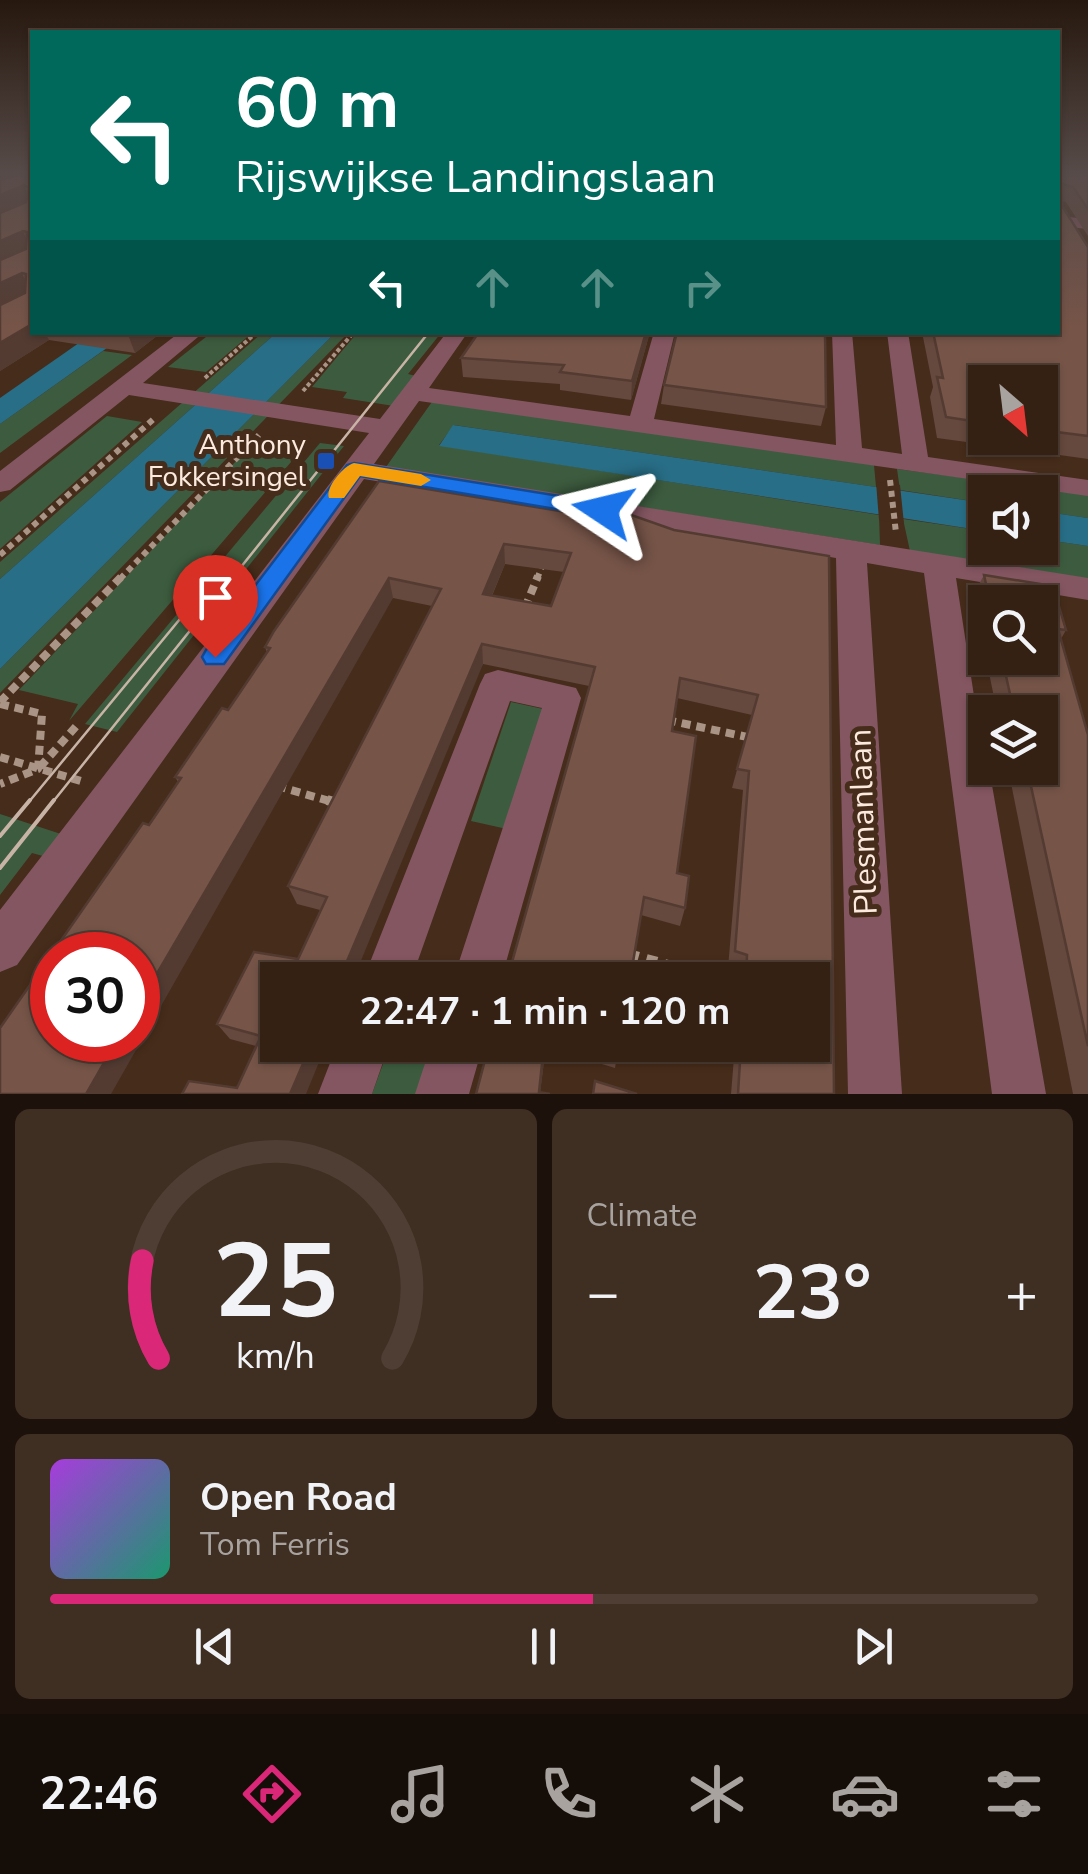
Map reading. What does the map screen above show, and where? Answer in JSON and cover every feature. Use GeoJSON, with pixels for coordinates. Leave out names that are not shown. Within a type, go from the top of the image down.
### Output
{"type":"FeatureCollection","features":[{"type":"Feature","properties":{"kind":"street"},"geometry":{"type":"LineString","coordinates":[[1065,224],[1080,246]]}},
{"type":"Feature","properties":{"kind":"street"},"geometry":{"type":"LineString","coordinates":[[0,484],[190,335]]}},
{"type":"Feature","properties":{"kind":"street"},"geometry":{"type":"LineString","coordinates":[[0,948],[456,335]]}},
{"type":"Feature","properties":{"kind":"street"},"geometry":{"type":"LineString","coordinates":[[640,424],[665,335]]}},
{"type":"Feature","properties":{"kind":"street"},"geometry":{"type":"LineString","coordinates":[[842,335],[850,454]]}},
{"type":"Feature","properties":{"kind":"street"},"geometry":{"type":"LineString","coordinates":[[897,335],[916,463]]}},
{"type":"Feature","properties":{"kind":"street"},"geometry":{"type":"LineString","coordinates":[[124,387],[388,428]]}},
{"type":"Feature","properties":{"kind":"street"},"geometry":{"type":"LineString","coordinates":[[414,392],[1088,488]]}},
{"type":"Feature","properties":{"kind":"street"},"geometry":{"type":"LineString","coordinates":[[354,469],[1088,589]]}},
{"type":"Feature","properties":{"kind":"street","name":"Plesmanlaan"},"geometry":{"type":"LineString","coordinates":[[851,550],[874,1094]]}},
{"type":"Feature","properties":{"kind":"street"},"geometry":{"type":"LineString","coordinates":[[938,565],[1019,1094]]}},
{"type":"Feature","properties":{"kind":"street"},"geometry":{"type":"LineString","coordinates":[[394,962],[498,684],[563,698],[482,962]]}},
{"type":"Feature","properties":{"kind":"street"},"geometry":{"type":"LineString","coordinates":[[345,1094],[357,1062]]}},
{"type":"Feature","properties":{"kind":"street"},"geometry":{"type":"LineString","coordinates":[[442,1094],[452,1062]]}},
{"type":"Feature","properties":{"kind":"path"},"geometry":{"type":"LineString","coordinates":[[192,376],[204,378],[254,335]]}},
{"type":"Feature","properties":{"kind":"path"},"geometry":{"type":"LineString","coordinates":[[332,419],[328,395],[300,390],[351,335]]}},
{"type":"Feature","properties":{"kind":"path"},"geometry":{"type":"LineString","coordinates":[[0,556],[158,417],[129,413],[124,387]]}},
{"type":"Feature","properties":{"kind":"path"},"geometry":{"type":"LineString","coordinates":[[38,768],[42,714],[0,703],[256,435],[273,437]]}},
{"type":"Feature","properties":{"kind":"path"},"geometry":{"type":"LineString","coordinates":[[889,470],[897,545]]}},
{"type":"Feature","properties":{"kind":"path"},"geometry":{"type":"LineString","coordinates":[[520,622],[549,550]]}},
{"type":"Feature","properties":{"kind":"path"},"geometry":{"type":"LineString","coordinates":[[656,718],[768,741]]}},
{"type":"Feature","properties":{"kind":"path"},"geometry":{"type":"LineString","coordinates":[[0,784],[38,768],[78,723]]}},
{"type":"Feature","properties":{"kind":"path"},"geometry":{"type":"LineString","coordinates":[[0,758],[116,791]]}},
{"type":"Feature","properties":{"kind":"path"},"geometry":{"type":"LineString","coordinates":[[257,781],[350,806]]}},
{"type":"Feature","properties":{"kind":"path"},"geometry":{"type":"LineString","coordinates":[[609,949],[657,962]]}},
{"type":"Feature","properties":{"kind":"green space"},"geometry":{"type":"Polygon","coordinates":[[[208,335],[250,335],[206,372],[168,367],[208,335]]]}},
{"type":"Feature","properties":{"kind":"green space"},"geometry":{"type":"Polygon","coordinates":[[[260,335],[274,335],[0,579],[0,562],[260,335]]]}},
{"type":"Feature","properties":{"kind":"green space"},"geometry":{"type":"Polygon","coordinates":[[[333,335],[346,335],[0,693],[0,669],[333,335]]]}},
{"type":"Feature","properties":{"kind":"green space"},"geometry":{"type":"Polygon","coordinates":[[[355,335],[439,335],[408,374],[416,376],[394,406],[343,398],[347,392],[312,387],[355,335]]]}},
{"type":"Feature","properties":{"kind":"green space"},"geometry":{"type":"Polygon","coordinates":[[[103,351],[132,355],[0,453],[0,424],[103,351]]]}},
{"type":"Feature","properties":{"kind":"green space"},"geometry":{"type":"Polygon","coordinates":[[[434,399],[874,465],[876,487],[454,425],[439,445],[879,515],[880,545],[386,467],[434,399]]]}},
{"type":"Feature","properties":{"kind":"green space"},"geometry":{"type":"Polygon","coordinates":[[[107,416],[142,422],[0,549],[0,502],[107,416]]]}},
{"type":"Feature","properties":{"kind":"green space"},"geometry":{"type":"Polygon","coordinates":[[[256,440],[300,447],[309,441],[69,721],[78,704],[19,690],[256,440]]]}},
{"type":"Feature","properties":{"kind":"green space"},"geometry":{"type":"Polygon","coordinates":[[[320,443],[344,446],[117,732],[85,724],[320,443]]]}},
{"type":"Feature","properties":{"kind":"green space"},"geometry":{"type":"Polygon","coordinates":[[[897,469],[968,478],[968,500],[900,490],[897,469]]]}},
{"type":"Feature","properties":{"kind":"green space"},"geometry":{"type":"Polygon","coordinates":[[[1058,490],[1088,494],[1088,518],[1058,514],[1058,490]]]}},
{"type":"Feature","properties":{"kind":"green space"},"geometry":{"type":"Polygon","coordinates":[[[903,519],[968,529],[968,561],[910,551],[903,519]]]}},
{"type":"Feature","properties":{"kind":"green space"},"geometry":{"type":"Polygon","coordinates":[[[1058,542],[1088,546],[1088,581],[993,565],[1058,565],[1058,542]]]}},
{"type":"Feature","properties":{"kind":"green space"},"geometry":{"type":"Polygon","coordinates":[[[511,702],[543,709],[507,829],[471,821],[511,702]]]}},
{"type":"Feature","properties":{"kind":"green space"},"geometry":{"type":"Polygon","coordinates":[[[0,814],[67,836],[50,858],[32,853],[0,895],[0,814]]]}},
{"type":"Feature","properties":{"kind":"green space"},"geometry":{"type":"Polygon","coordinates":[[[384,1062],[430,1062],[420,1094],[372,1094],[384,1062]]]}},
{"type":"Feature","properties":{"kind":"water"},"geometry":{"type":"Polygon","coordinates":[[[125,335],[0,424],[0,398],[89,336],[125,335]]]}},
{"type":"Feature","properties":{"kind":"water"},"geometry":{"type":"Polygon","coordinates":[[[274,335],[333,335],[0,669],[0,579],[274,335]]]}},
{"type":"Feature","properties":{"kind":"water"},"geometry":{"type":"Polygon","coordinates":[[[453,425],[968,501],[968,528],[439,446],[453,425]]]}},
{"type":"Feature","properties":{"kind":"water"},"geometry":{"type":"Polygon","coordinates":[[[1058,514],[1088,518],[1088,546],[1058,542],[1058,514]]]}},
{"type":"Feature","properties":{"kind":"pier"},"geometry":{"type":"Polygon","coordinates":[[[876,482],[900,485],[904,524],[879,520],[876,482]]]}},
{"type":"Feature","properties":{"kind":"building"},"geometry":{"type":"Polygon","coordinates":[[[0,224],[30,224],[30,325],[0,343],[0,305],[25,293],[26,274],[0,283],[0,260],[26,249],[27,232],[0,241],[0,224]]]}},
{"type":"Feature","properties":{"kind":"building"},"geometry":{"type":"Polygon","coordinates":[[[1060,224],[1073,224],[1088,247],[1088,436],[1058,432],[1058,365],[968,365],[968,420],[946,417],[937,377],[943,378],[934,335],[1060,335],[1060,224]]]}},
{"type":"Feature","properties":{"kind":"building"},"geometry":{"type":"Polygon","coordinates":[[[477,335],[645,335],[632,381],[560,372],[564,365],[461,358],[477,335]]]}},
{"type":"Feature","properties":{"kind":"building"},"geometry":{"type":"Polygon","coordinates":[[[676,335],[825,335],[826,407],[664,385],[676,335]]]}},
{"type":"Feature","properties":{"kind":"building"},"geometry":{"type":"Polygon","coordinates":[[[379,481],[620,521],[620,511],[674,530],[829,556],[834,1094],[738,1094],[740,1062],[830,1062],[830,962],[747,962],[747,955],[735,951],[749,771],[737,769],[758,695],[680,678],[672,731],[696,736],[677,873],[689,876],[685,908],[644,897],[633,962],[512,962],[595,667],[482,644],[347,962],[260,962],[260,1036],[217,1024],[254,952],[298,959],[327,897],[288,886],[441,589],[389,578],[160,968],[160,932],[67,932],[143,823],[149,825],[181,778],[175,777],[222,708],[228,710],[270,648],[265,647],[379,481]],[[504,544],[483,594],[551,606],[571,553],[504,544]]]}},
{"type":"Feature","properties":{"kind":"building"},"geometry":{"type":"Polygon","coordinates":[[[984,575],[1047,585],[986,585],[984,575]]]}},
{"type":"Feature","properties":{"kind":"building"},"geometry":{"type":"Polygon","coordinates":[[[1058,603],[1066,630],[1058,629],[1058,603]]]}},
{"type":"Feature","properties":{"kind":"building"},"geometry":{"type":"Polygon","coordinates":[[[1058,629],[1088,735],[1088,1046],[1031,785],[1058,785],[1058,695],[1010,695],[1006,675],[1058,675],[1058,629]]]}},
{"type":"Feature","properties":{"kind":"building"},"geometry":{"type":"Polygon","coordinates":[[[30,985],[30,1062],[104,1062],[86,1094],[0,1094],[0,1028],[30,985]]]}},
{"type":"Feature","properties":{"kind":"building"},"geometry":{"type":"Polygon","coordinates":[[[260,1038],[260,1062],[304,1062],[290,1094],[182,1094],[189,1081],[237,1088],[260,1038]]]}},
{"type":"Feature","properties":{"kind":"building"},"geometry":{"type":"Polygon","coordinates":[[[484,1062],[542,1062],[539,1092],[550,1094],[476,1094],[484,1062]]]}},
{"type":"Feature","properties":{"kind":"building"},"geometry":{"type":"Polygon","coordinates":[[[595,1081],[637,1094],[593,1094],[595,1081]]]}},
{"type":"Feature","properties":{"kind":"tram line"},"geometry":{"type":"LineString","coordinates":[[52,803],[427,335]]}},
{"type":"Feature","properties":{"kind":"tram line"},"geometry":{"type":"LineString","coordinates":[[28,803],[213,579]]}},
{"type":"Feature","properties":{"kind":"tram line"},"geometry":{"type":"LineString","coordinates":[[0,836],[30,800]]}},
{"type":"Feature","properties":{"kind":"tram line"},"geometry":{"type":"LineString","coordinates":[[0,868],[54,800]]}},
{"type":"Feature","properties":{"kind":"slow traffic"},"geometry":{"type":"LineString","coordinates":[[337,493],[354,469],[421,480]]}},
{"type":"Feature","properties":{"kind":"place","name":"Anthony Fokkersingel"},"geometry":{"type":"Point","coordinates":[326,461]}},
{"type":"Feature","properties":{"kind":"route"},"geometry":{"type":"LineString","coordinates":[[215,657],[354,469],[603,510]]}}]}
